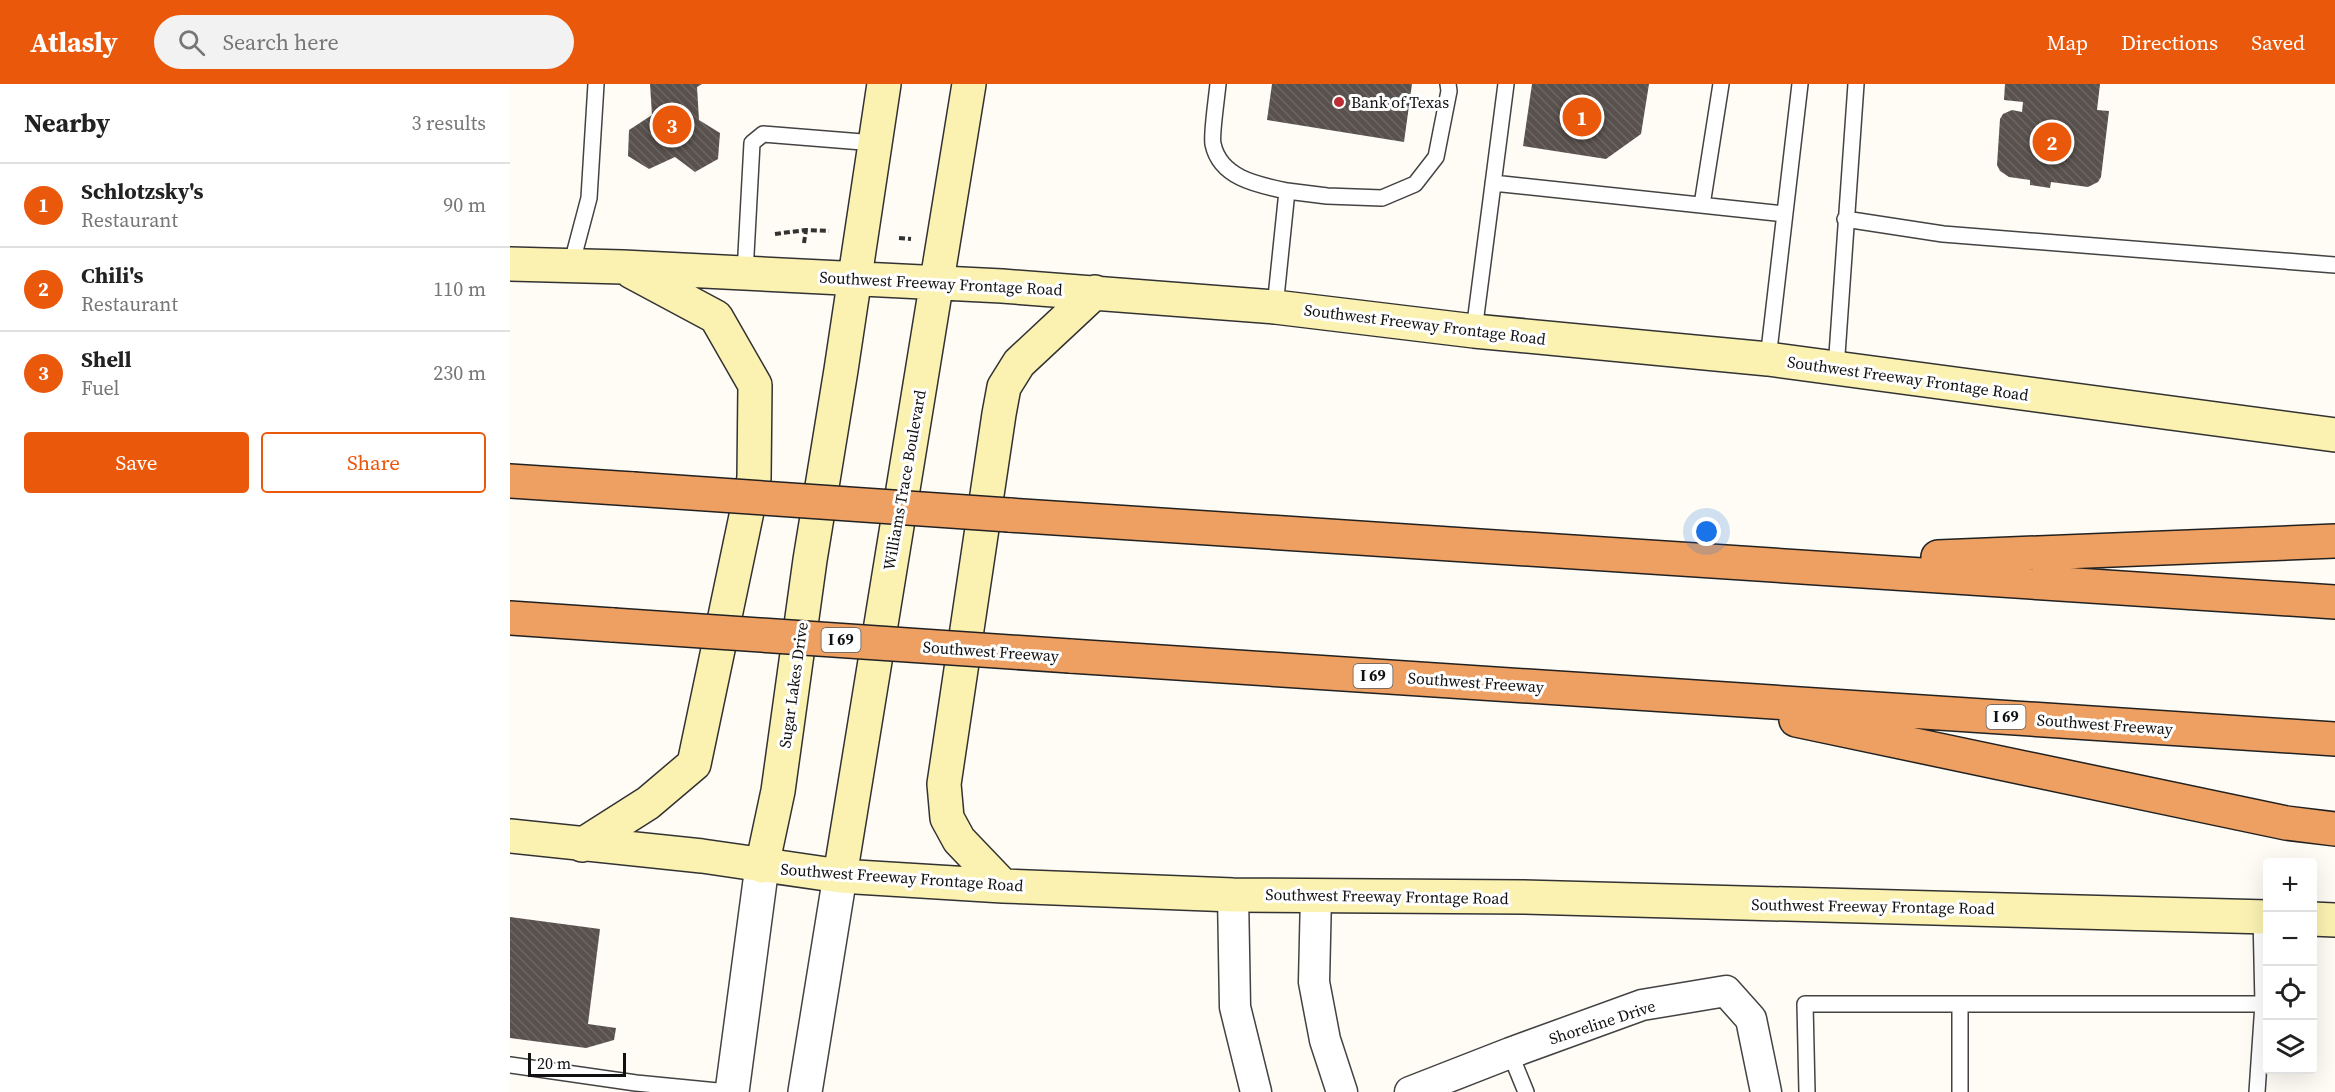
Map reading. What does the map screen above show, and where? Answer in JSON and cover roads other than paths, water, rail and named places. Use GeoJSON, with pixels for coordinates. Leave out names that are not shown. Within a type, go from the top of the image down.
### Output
{"type":"FeatureCollection","features":[{"type":"Feature","properties":{"kind":"highway"},"geometry":{"type":"LineString","coordinates":[[510,481],[2335,602]]}},
{"type":"Feature","properties":{"kind":"highway"},"geometry":{"type":"LineString","coordinates":[[1765,564],[2335,542]]}},
{"type":"Feature","properties":{"kind":"highway","name":"Southwest Freeway"},"geometry":{"type":"LineString","coordinates":[[510,618],[2335,739]]}},
{"type":"Feature","properties":{"kind":"highway"},"geometry":{"type":"LineString","coordinates":[[1676,696],[2286,823],[2335,829]]}},
{"type":"Feature","properties":{"kind":"main road"},"geometry":{"type":"LineString","coordinates":[[855,278],[884,84]]}},
{"type":"Feature","properties":{"kind":"main road","name":"Williams Trace Boulevard"},"geometry":{"type":"LineString","coordinates":[[840,876],[969,84]]}},
{"type":"Feature","properties":{"kind":"main road","name":"Southwest Freeway Frontage Road"},"geometry":{"type":"LineString","coordinates":[[510,264],[855,278],[1095,292],[1275,307],[1474,331],[1768,359],[2335,435]]}},
{"type":"Feature","properties":{"kind":"main road"},"geometry":{"type":"LineString","coordinates":[[582,844],[648,804],[694,764],[754,478],[754,385],[716,317],[623,267]]}},
{"type":"Feature","properties":{"kind":"main road","name":"Sugar Lakes Drive"},"geometry":{"type":"LineString","coordinates":[[762,866],[778,791],[810,560],[855,278]]}},
{"type":"Feature","properties":{"kind":"main road"},"geometry":{"type":"LineString","coordinates":[[1003,886],[959,840],[947,818],[944,784],[993,448],[1004,387],[1019,363],[1095,292]]}},
{"type":"Feature","properties":{"kind":"main road","name":"Southwest Freeway Frontage Road"},"geometry":{"type":"LineString","coordinates":[[510,836],[702,856],[840,876],[1003,886],[1233,895],[1524,897],[2263,916]]}},
{"type":"Feature","properties":{"kind":"main road"},"geometry":{"type":"LineString","coordinates":[[2317,919],[2335,920]]}},
{"type":"Feature","properties":{"kind":"street","name":"Sugar Lakes Drive"},"geometry":{"type":"LineString","coordinates":[[730,1092],[762,866]]}},
{"type":"Feature","properties":{"kind":"street"},"geometry":{"type":"LineString","coordinates":[[805,1092],[840,876]]}},
{"type":"Feature","properties":{"kind":"street"},"geometry":{"type":"LineString","coordinates":[[1233,895],[1235,1007],[1256,1092]]}},
{"type":"Feature","properties":{"kind":"street"},"geometry":{"type":"LineString","coordinates":[[1316,895],[1314,982],[1324,1040],[1342,1092]]}},
{"type":"Feature","properties":{"kind":"street","name":"Shoreline Drive"},"geometry":{"type":"LineString","coordinates":[[1410,1092],[1642,1005],[1726,992],[1751,1019],[1766,1092]]}},
{"type":"Feature","properties":{"kind":"lane"},"geometry":{"type":"LineString","coordinates":[[571,266],[589,198],[596,84]]}},
{"type":"Feature","properties":{"kind":"lane"},"geometry":{"type":"LineString","coordinates":[[1218,84],[1213,144],[1226,168],[1254,184],[1287,191],[1327,196],[1382,198],[1415,184],[1436,157],[1449,91],[1448,84]]}},
{"type":"Feature","properties":{"kind":"lane"},"geometry":{"type":"LineString","coordinates":[[1474,331],[1506,84]]}},
{"type":"Feature","properties":{"kind":"lane"},"geometry":{"type":"LineString","coordinates":[[1702,205],[1720,84]]}},
{"type":"Feature","properties":{"kind":"lane"},"geometry":{"type":"LineString","coordinates":[[1768,359],[1800,84]]}},
{"type":"Feature","properties":{"kind":"lane"},"geometry":{"type":"LineString","coordinates":[[1836,369],[1856,84]]}},
{"type":"Feature","properties":{"kind":"lane"},"geometry":{"type":"LineString","coordinates":[[745,273],[752,143],[763,134],[875,143]]}},
{"type":"Feature","properties":{"kind":"lane"},"geometry":{"type":"LineString","coordinates":[[1493,183],[1784,214]]}},
{"type":"Feature","properties":{"kind":"lane"},"geometry":{"type":"LineString","coordinates":[[1275,307],[1287,191]]}},
{"type":"Feature","properties":{"kind":"lane"},"geometry":{"type":"LineString","coordinates":[[1845,219],[1943,234],[2335,265]]}},
{"type":"Feature","properties":{"kind":"lane"},"geometry":{"type":"LineString","coordinates":[[1807,1092],[1805,1004],[2263,1004],[2257,1092]]}},
{"type":"Feature","properties":{"kind":"lane"},"geometry":{"type":"LineString","coordinates":[[1959,1092],[1960,1004]]}},
{"type":"Feature","properties":{"kind":"lane"},"geometry":{"type":"LineString","coordinates":[[1510,1053],[1526,1092]]}},
{"type":"Feature","properties":{"kind":"lane"},"geometry":{"type":"LineString","coordinates":[[510,1065],[635,1087],[730,1092]]}},
{"type":"Feature","properties":{"kind":"place","name":"Bank of Texas"},"geometry":{"type":"Point","coordinates":[1339,102]}},
{"type":"Feature","properties":{"kind":"place","name":"Schlotzsky's"},"geometry":{"type":"Point","coordinates":[1582,117]}},
{"type":"Feature","properties":{"kind":"place","name":"Shell"},"geometry":{"type":"Point","coordinates":[672,125]}},
{"type":"Feature","properties":{"kind":"place","name":"Chili's"},"geometry":{"type":"Point","coordinates":[2052,142]}}]}
